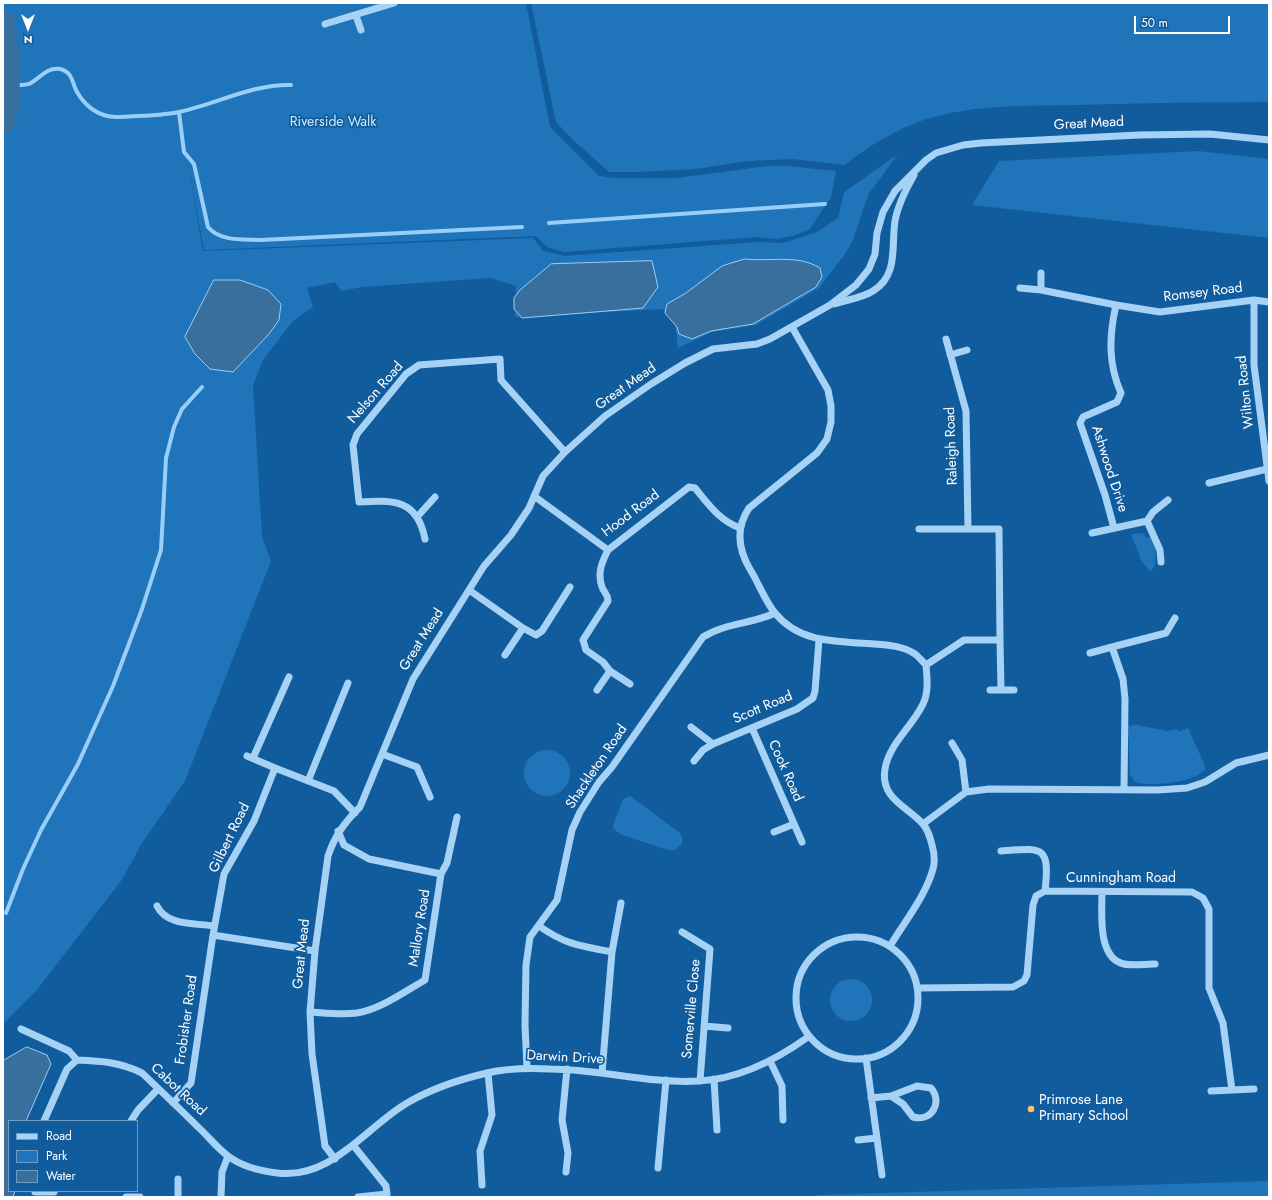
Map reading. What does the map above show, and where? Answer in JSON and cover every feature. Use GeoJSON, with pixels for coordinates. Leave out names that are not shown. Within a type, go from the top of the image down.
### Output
{"type":"FeatureCollection","features":[{"type":"Feature","properties":{"kind":"street"},"geometry":{"type":"LineString","coordinates":[[324,24],[356,16],[394,3]]}},
{"type":"Feature","properties":{"kind":"street"},"geometry":{"type":"LineString","coordinates":[[356,16],[361,30]]}},
{"type":"Feature","properties":{"kind":"street","name":"Great Mead"},"geometry":{"type":"LineString","coordinates":[[335,1159],[325,1146],[312,1054],[310,1012],[315,951],[328,856],[338,831],[360,807],[367,793],[413,679],[484,566],[510,535],[534,496],[543,476],[565,452],[605,416],[651,384],[685,363],[713,349],[723,346],[756,344],[770,339],[830,305],[856,285],[869,269],[875,254],[877,233],[883,212],[895,191],[926,160],[948,149],[981,143],[1139,135],[1210,134],[1269,140]]}},
{"type":"Feature","properties":{"kind":"street","name":"Great Mead"},"geometry":{"type":"LineString","coordinates":[[830,305],[872,291],[886,279],[893,260],[895,221],[902,198],[917,169]]}},
{"type":"Feature","properties":{"kind":"street"},"geometry":{"type":"LineString","coordinates":[[1041,273],[1041,290]]}},
{"type":"Feature","properties":{"kind":"street"},"geometry":{"type":"LineString","coordinates":[[1020,288],[1041,290],[1116,305]]}},
{"type":"Feature","properties":{"kind":"street","name":"Romsey Road"},"geometry":{"type":"LineString","coordinates":[[1116,305],[1160,312],[1254,300],[1269,302]]}},
{"type":"Feature","properties":{"kind":"street","name":"Wilton Road"},"geometry":{"type":"LineString","coordinates":[[1254,300],[1254,365],[1269,480]]}},
{"type":"Feature","properties":{"kind":"street","name":"Ashwood Drive"},"geometry":{"type":"LineString","coordinates":[[1114,528],[1105,496],[1080,423],[1083,417],[1116,402],[1122,393],[1115,379],[1110,359],[1111,326],[1116,305]]}},
{"type":"Feature","properties":{"kind":"street"},"geometry":{"type":"LineString","coordinates":[[792,327],[828,390],[832,422],[827,439],[818,453],[749,508],[742,518],[740,528],[740,546],[748,567],[775,613],[804,636],[819,640],[888,645],[915,654],[926,665],[927,685],[923,704],[888,756],[884,775],[888,793],[895,802],[923,824],[929,834],[934,851],[934,867],[919,902],[890,946]]}},
{"type":"Feature","properties":{"kind":"street","name":"Raleigh Road"},"geometry":{"type":"LineString","coordinates":[[946,339],[966,411],[968,529]]}},
{"type":"Feature","properties":{"kind":"street"},"geometry":{"type":"LineString","coordinates":[[950,355],[967,350]]}},
{"type":"Feature","properties":{"kind":"street","name":"Nelson Road"},"geometry":{"type":"LineString","coordinates":[[417,517],[411,511],[396,503],[386,501],[359,502],[353,445],[357,434],[406,374],[419,365],[500,359],[501,380],[565,452]]}},
{"type":"Feature","properties":{"kind":"street"},"geometry":{"type":"LineString","coordinates":[[1209,483],[1267,469]]}},
{"type":"Feature","properties":{"kind":"street","name":"Hood Road"},"geometry":{"type":"LineString","coordinates":[[534,496],[608,550],[689,487],[695,488],[720,518],[740,528]]}},
{"type":"Feature","properties":{"kind":"street"},"geometry":{"type":"LineString","coordinates":[[425,539],[422,524],[417,517],[435,497]]}},
{"type":"Feature","properties":{"kind":"street"},"geometry":{"type":"LineString","coordinates":[[1161,562],[1160,550],[1148,522],[1153,512],[1168,500]]}},
{"type":"Feature","properties":{"kind":"street","name":"Ashwood Drive"},"geometry":{"type":"LineString","coordinates":[[1092,532],[1148,522]]}},
{"type":"Feature","properties":{"kind":"street"},"geometry":{"type":"LineString","coordinates":[[919,529],[999,529],[1001,690]]}},
{"type":"Feature","properties":{"kind":"street"},"geometry":{"type":"LineString","coordinates":[[608,550],[602,562],[600,576],[602,589],[608,595],[608,601],[583,640],[586,650],[603,662],[610,671],[630,684]]}},
{"type":"Feature","properties":{"kind":"street"},"geometry":{"type":"LineString","coordinates":[[469,590],[532,634],[540,633],[570,587]]}},
{"type":"Feature","properties":{"kind":"street","name":"Shackleton Road"},"geometry":{"type":"LineString","coordinates":[[527,1068],[524,1024],[526,965],[530,936],[539,926],[557,900],[572,830],[580,812],[599,782],[612,767],[697,645],[710,632],[762,620],[775,613]]}},
{"type":"Feature","properties":{"kind":"street"},"geometry":{"type":"LineString","coordinates":[[1090,653],[1166,633],[1175,618]]}},
{"type":"Feature","properties":{"kind":"street"},"geometry":{"type":"LineString","coordinates":[[505,655],[523,628]]}},
{"type":"Feature","properties":{"kind":"street","name":"Scott Road"},"geometry":{"type":"LineString","coordinates":[[694,761],[703,750],[712,744],[797,709],[813,698],[816,691],[819,640]]}},
{"type":"Feature","properties":{"kind":"street"},"geometry":{"type":"LineString","coordinates":[[926,665],[964,640],[1000,640]]}},
{"type":"Feature","properties":{"kind":"street"},"geometry":{"type":"LineString","coordinates":[[1112,647],[1123,679],[1125,699],[1124,790]]}},
{"type":"Feature","properties":{"kind":"street"},"geometry":{"type":"LineString","coordinates":[[597,690],[610,671]]}},
{"type":"Feature","properties":{"kind":"street"},"geometry":{"type":"LineString","coordinates":[[289,677],[250,757],[334,791],[355,812]]}},
{"type":"Feature","properties":{"kind":"street"},"geometry":{"type":"LineString","coordinates":[[308,781],[348,683]]}},
{"type":"Feature","properties":{"kind":"street"},"geometry":{"type":"LineString","coordinates":[[990,690],[1014,690]]}},
{"type":"Feature","properties":{"kind":"street"},"geometry":{"type":"LineString","coordinates":[[691,727],[712,744]]}},
{"type":"Feature","properties":{"kind":"street","name":"Cook Road"},"geometry":{"type":"LineString","coordinates":[[752,728],[802,842]]}},
{"type":"Feature","properties":{"kind":"street"},"geometry":{"type":"LineString","coordinates":[[952,743],[962,760],[966,792]]}},
{"type":"Feature","properties":{"kind":"street"},"geometry":{"type":"LineString","coordinates":[[382,754],[417,767],[430,797]]}},
{"type":"Feature","properties":{"kind":"street"},"geometry":{"type":"LineString","coordinates":[[923,824],[966,792],[990,789],[1124,790],[1187,788],[1205,782],[1236,763],[1269,754]]}},
{"type":"Feature","properties":{"kind":"street","name":"Gilbert Road"},"geometry":{"type":"LineString","coordinates":[[213,935],[224,874],[254,821],[275,768]]}},
{"type":"Feature","properties":{"kind":"street"},"geometry":{"type":"LineString","coordinates":[[442,874],[447,863],[457,817]]}},
{"type":"Feature","properties":{"kind":"street","name":"Cook Road"},"geometry":{"type":"LineString","coordinates":[[774,832],[794,824]]}},
{"type":"Feature","properties":{"kind":"street","name":"Mallory Road"},"geometry":{"type":"LineString","coordinates":[[310,1012],[341,1014],[358,1013],[375,1008],[425,980],[442,874],[369,859],[344,845],[338,831]]}},
{"type":"Feature","properties":{"kind":"street"},"geometry":{"type":"LineString","coordinates":[[918,988],[1013,987],[1024,981],[1027,975],[1033,905],[1036,896],[1045,891],[1047,860],[1036,850],[1001,851]]}},
{"type":"Feature","properties":{"kind":"street","name":"Cunningham Road"},"geometry":{"type":"LineString","coordinates":[[1045,891],[1192,892],[1203,898],[1208,909],[1209,988],[1223,1023],[1232,1090]]}},
{"type":"Feature","properties":{"kind":"street"},"geometry":{"type":"LineString","coordinates":[[1102,892],[1103,941],[1113,958],[1124,964],[1155,964]]}},
{"type":"Feature","properties":{"kind":"street"},"geometry":{"type":"LineString","coordinates":[[602,1073],[612,952],[621,904]]}},
{"type":"Feature","properties":{"kind":"street"},"geometry":{"type":"LineString","coordinates":[[157,906],[161,914],[170,920],[214,926]]}},
{"type":"Feature","properties":{"kind":"street"},"geometry":{"type":"LineString","coordinates":[[539,926],[556,938],[567,943],[612,952]]}},
{"type":"Feature","properties":{"kind":"street","name":"Somerville Close"},"geometry":{"type":"LineString","coordinates":[[682,932],[710,949],[700,1081]]}},
{"type":"Feature","properties":{"kind":"street"},"geometry":{"type":"LineString","coordinates":[[213,935],[315,951]]}},
{"type":"Feature","properties":{"kind":"street","name":"Frobisher Road"},"geometry":{"type":"LineString","coordinates":[[173,1103],[191,1083],[213,935]]}},
{"type":"Feature","properties":{"kind":"street"},"geometry":{"type":"LineString","coordinates":[[848,939],[870,939],[890,946],[902,955],[914,972],[918,988],[918,1004],[914,1019],[906,1032],[897,1042],[886,1050],[866,1058],[852,1058],[836,1055],[819,1047],[808,1037],[799,1020],[795,1002],[796,985],[801,970],[809,960],[829,945],[848,939]]}},
{"type":"Feature","properties":{"kind":"street"},"geometry":{"type":"LineString","coordinates":[[704,1026],[728,1028]]}},
{"type":"Feature","properties":{"kind":"street"},"geometry":{"type":"LineString","coordinates":[[21,1029],[69,1051],[77,1060],[67,1070],[44,1120]]}},
{"type":"Feature","properties":{"kind":"street","name":"Darwin Drive"},"geometry":{"type":"LineString","coordinates":[[335,1159],[377,1124],[408,1103],[444,1086],[488,1073],[527,1068],[567,1069],[666,1080],[700,1081],[738,1074],[770,1061],[808,1037]]}},
{"type":"Feature","properties":{"kind":"street"},"geometry":{"type":"LineString","coordinates":[[866,1058],[882,1175]]}},
{"type":"Feature","properties":{"kind":"street","name":"Cabot Road"},"geometry":{"type":"LineString","coordinates":[[77,1060],[114,1062],[128,1066],[142,1073],[228,1156],[250,1167],[278,1173],[307,1172],[335,1159]]}},
{"type":"Feature","properties":{"kind":"street"},"geometry":{"type":"LineString","coordinates":[[770,1061],[782,1086],[783,1120]]}},
{"type":"Feature","properties":{"kind":"street"},"geometry":{"type":"LineString","coordinates":[[566,1172],[568,1153],[562,1120],[567,1069]]}},
{"type":"Feature","properties":{"kind":"street"},"geometry":{"type":"LineString","coordinates":[[482,1185],[480,1151],[492,1115],[488,1073]]}},
{"type":"Feature","properties":{"kind":"street"},"geometry":{"type":"LineString","coordinates":[[714,1079],[717,1130]]}},
{"type":"Feature","properties":{"kind":"street"},"geometry":{"type":"LineString","coordinates":[[658,1168],[666,1080]]}},
{"type":"Feature","properties":{"kind":"street"},"geometry":{"type":"LineString","coordinates":[[871,1098],[891,1096],[911,1087],[928,1087],[935,1094],[935,1107],[932,1113],[927,1117],[918,1118],[909,1114],[903,1104],[891,1096]]}},
{"type":"Feature","properties":{"kind":"street"},"geometry":{"type":"LineString","coordinates":[[132,1120],[138,1110],[158,1089]]}},
{"type":"Feature","properties":{"kind":"street"},"geometry":{"type":"LineString","coordinates":[[1211,1091],[1254,1089]]}},
{"type":"Feature","properties":{"kind":"street"},"geometry":{"type":"LineString","coordinates":[[858,1140],[877,1138]]}},
{"type":"Feature","properties":{"kind":"street"},"geometry":{"type":"LineString","coordinates":[[352,1145],[386,1186],[387,1194],[358,1197]]}},
{"type":"Feature","properties":{"kind":"street"},"geometry":{"type":"LineString","coordinates":[[221,1197],[222,1172],[228,1156]]}},
{"type":"Feature","properties":{"kind":"street"},"geometry":{"type":"LineString","coordinates":[[178,1179],[178,1197]]}},
{"type":"Feature","properties":{"kind":"street"},"geometry":{"type":"LineString","coordinates":[[35,1193],[54,1192]]}},
{"type":"Feature","properties":{"kind":"street"},"geometry":{"type":"LineString","coordinates":[[126,1197],[140,1197]]}},
{"type":"Feature","properties":{"kind":"green space","name":"Riverside Walk"},"geometry":{"type":"Polygon","coordinates":[[[3,3],[526,3],[550,127],[599,176],[613,178],[676,178],[768,166],[788,166],[836,171],[831,197],[810,229],[793,236],[776,239],[757,237],[564,252],[547,247],[536,236],[204,250],[187,158],[203,251],[533,238],[543,251],[565,256],[758,242],[783,243],[817,232],[838,218],[844,192],[897,155],[868,195],[853,240],[845,254],[819,288],[756,325],[712,332],[678,348],[675,324],[663,309],[515,317],[516,286],[491,278],[362,287],[341,291],[335,282],[307,288],[313,307],[292,322],[263,360],[253,385],[262,537],[271,561],[185,781],[142,843],[121,881],[36,991],[3,1024],[3,3]]]}},
{"type":"Feature","properties":{"kind":"green space"},"geometry":{"type":"Polygon","coordinates":[[[531,3],[1269,3],[1269,102],[1021,106],[983,108],[945,114],[917,122],[884,138],[845,165],[793,159],[748,161],[696,169],[609,172],[572,139],[556,122],[531,3]]]}},
{"type":"Feature","properties":{"kind":"green space"},"geometry":{"type":"Polygon","coordinates":[[[1198,151],[1269,159],[1269,238],[972,205],[999,161],[1198,151]]]}},
{"type":"Feature","properties":{"kind":"green space"},"geometry":{"type":"Polygon","coordinates":[[[1131,534],[1144,534],[1146,538],[1151,536],[1156,546],[1155,566],[1150,571],[1142,562],[1131,534]]]}},
{"type":"Feature","properties":{"kind":"green space"},"geometry":{"type":"Polygon","coordinates":[[[1137,725],[1167,731],[1177,729],[1179,732],[1188,728],[1206,768],[1201,773],[1193,777],[1173,782],[1151,784],[1135,782],[1130,775],[1128,726],[1137,725]]]}},
{"type":"Feature","properties":{"kind":"green space"},"geometry":{"type":"Polygon","coordinates":[[[547,750],[560,754],[566,760],[570,773],[566,786],[560,792],[547,796],[534,792],[528,786],[524,773],[528,760],[534,754],[547,750]]]}},
{"type":"Feature","properties":{"kind":"green space"},"geometry":{"type":"Polygon","coordinates":[[[630,796],[680,833],[683,839],[681,845],[675,850],[668,850],[620,834],[614,829],[613,825],[623,799],[630,796]]]}},
{"type":"Feature","properties":{"kind":"green space"},"geometry":{"type":"Polygon","coordinates":[[[847,979],[855,979],[863,982],[869,988],[872,1000],[869,1012],[863,1018],[855,1021],[847,1021],[839,1018],[833,1012],[830,1004],[830,996],[833,988],[839,982],[847,979]]]}},
{"type":"Feature","properties":{"kind":"green space"},"geometry":{"type":"Polygon","coordinates":[[[1269,1181],[1269,1197],[803,1197],[818,1195],[1269,1181]]]}},
{"type":"Feature","properties":{"kind":"water"},"geometry":{"type":"Polygon","coordinates":[[[745,259],[784,259],[802,261],[820,268],[822,277],[816,287],[753,324],[711,331],[692,339],[679,334],[677,327],[665,313],[667,304],[686,293],[722,266],[745,259]]]}},
{"type":"Feature","properties":{"kind":"water"},"geometry":{"type":"Polygon","coordinates":[[[652,261],[658,287],[643,308],[522,318],[514,309],[514,298],[520,290],[551,264],[652,261]]]}},
{"type":"Feature","properties":{"kind":"water"},"geometry":{"type":"Polygon","coordinates":[[[214,280],[240,280],[268,290],[281,304],[279,320],[269,334],[233,372],[210,369],[195,354],[185,337],[214,280]]]}},
{"type":"Feature","properties":{"kind":"water"},"geometry":{"type":"Polygon","coordinates":[[[27,1047],[47,1055],[51,1064],[26,1120],[8,1120],[8,1192],[15,1192],[13,1197],[3,1197],[3,1061],[27,1047]]]}},
{"type":"Feature","properties":{"kind":"waterway"},"geometry":{"type":"LineString","coordinates":[[3,23],[8,60],[8,99],[3,122]]}},
{"type":"Feature","properties":{"kind":"waterway"},"geometry":{"type":"LineString","coordinates":[[7,86],[29,84],[48,71],[55,69],[64,70],[70,75],[77,92],[88,106],[98,113],[116,117],[179,112],[193,109],[248,91],[291,85]]}},
{"type":"Feature","properties":{"kind":"waterway"},"geometry":{"type":"LineString","coordinates":[[179,112],[184,152],[194,164],[208,227],[219,235],[233,239],[261,240],[522,227]]}},
{"type":"Feature","properties":{"kind":"waterway"},"geometry":{"type":"LineString","coordinates":[[549,223],[825,204]]}},
{"type":"Feature","properties":{"kind":"waterway"},"geometry":{"type":"LineString","coordinates":[[6,913],[23,869],[41,830],[78,764],[113,686],[142,609],[161,550],[166,458],[174,427],[182,409],[202,387]]}},
{"type":"Feature","properties":{"kind":"place","name":"Primrose Lane Primary School"},"geometry":{"type":"Point","coordinates":[1031,1109]}}]}
